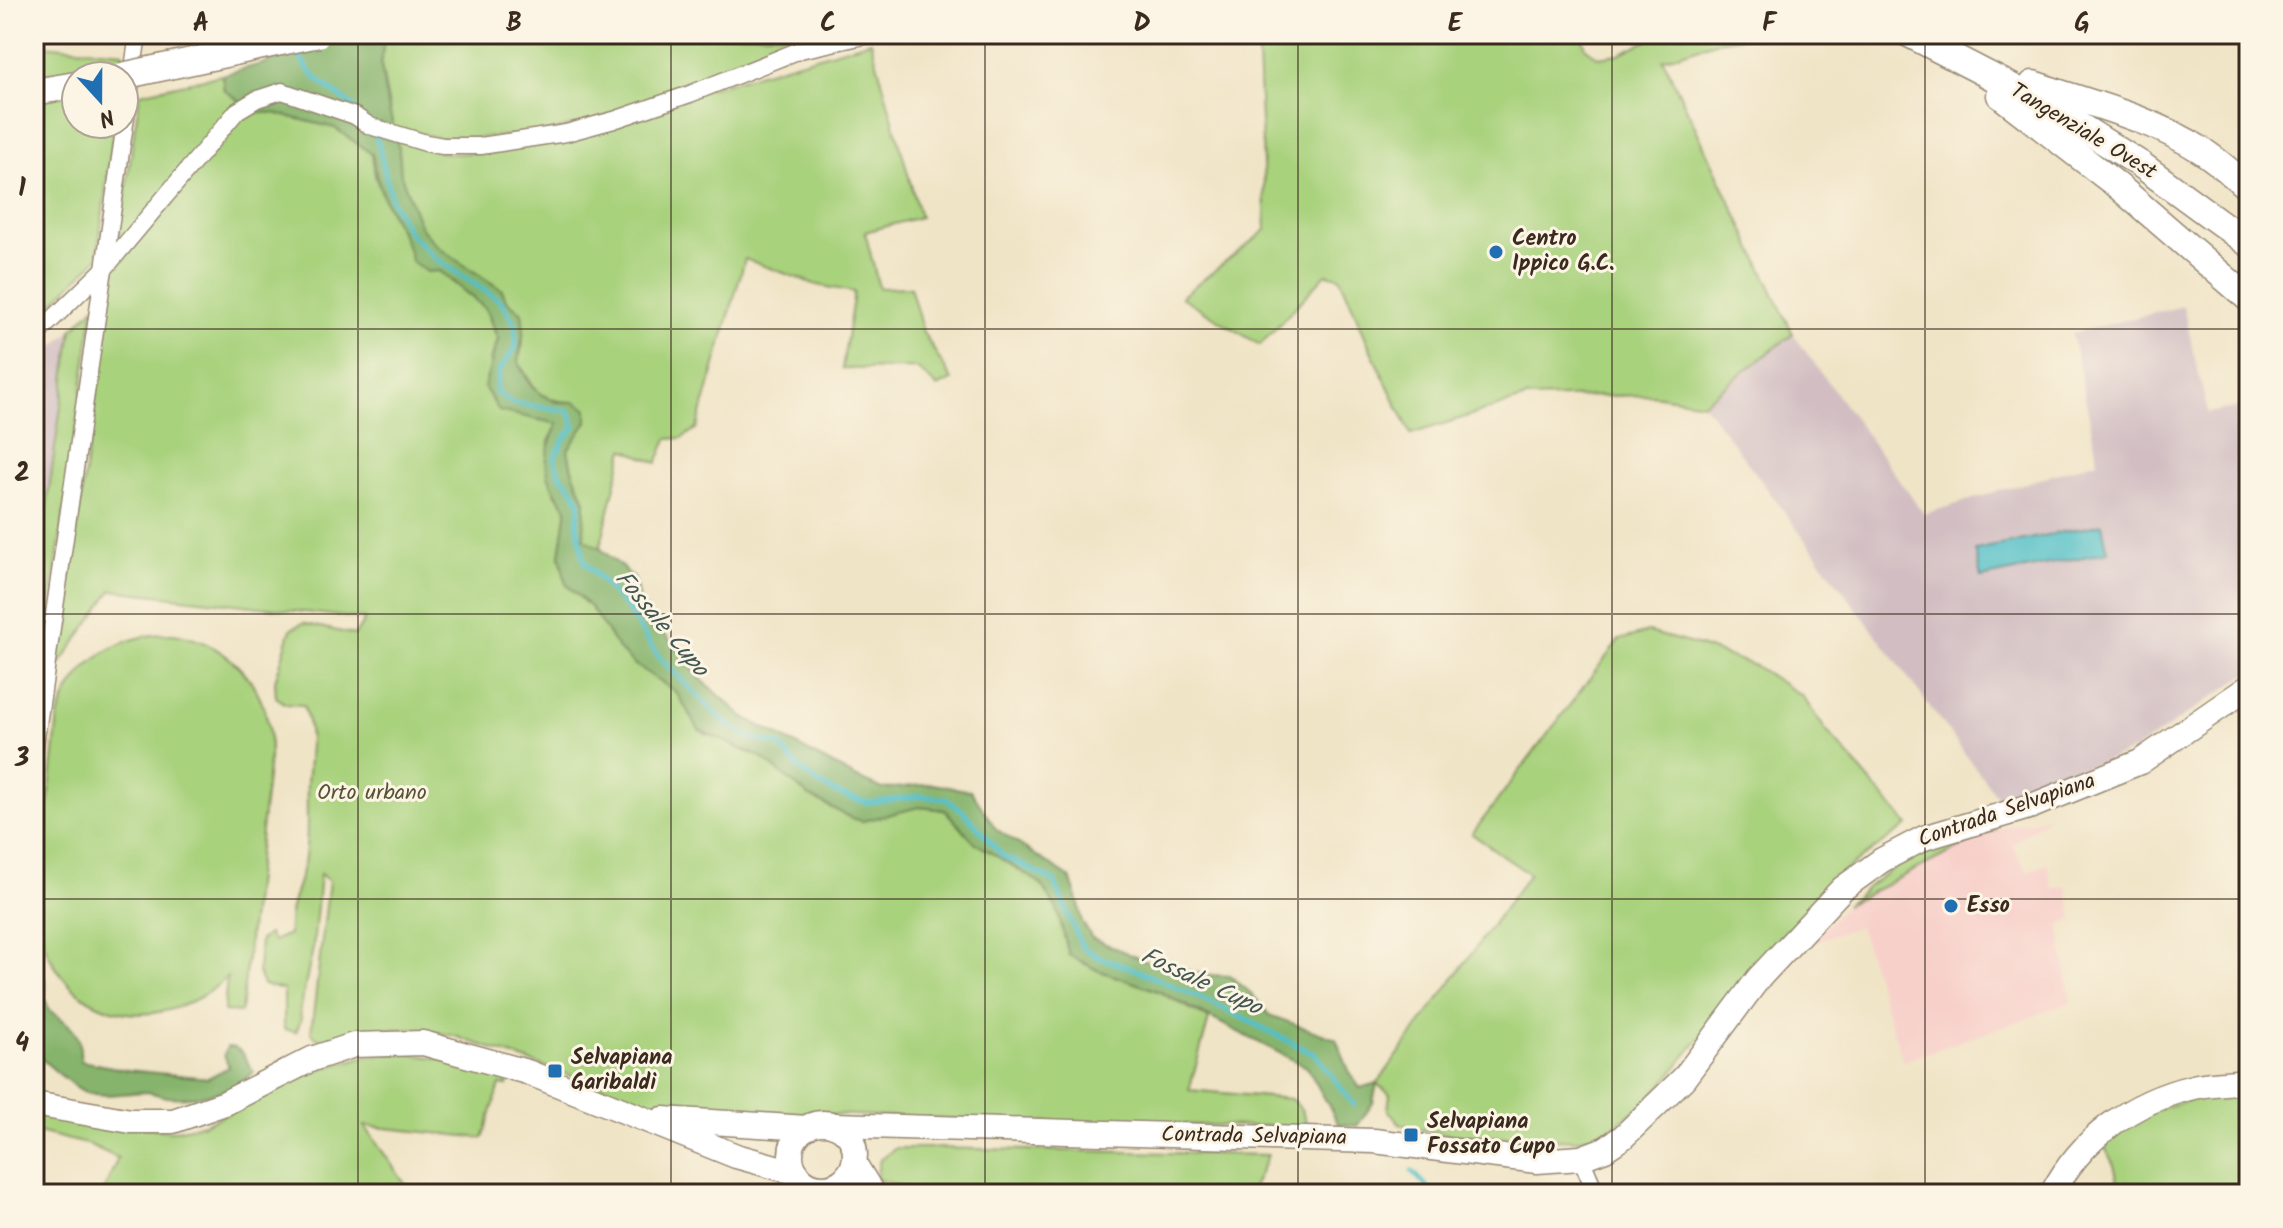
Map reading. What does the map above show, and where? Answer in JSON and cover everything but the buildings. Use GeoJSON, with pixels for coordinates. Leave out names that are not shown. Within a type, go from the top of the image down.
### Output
{"type":"FeatureCollection","features":[{"type":"Feature","properties":{"kind":"main road"},"geometry":{"type":"LineString","coordinates":[[140,72],[318,34]]}},
{"type":"Feature","properties":{"kind":"main road","name":"Tangenziale Ovest"},"geometry":{"type":"LineString","coordinates":[[1909,34],[2043,103],[2140,164],[2240,236]]}},
{"type":"Feature","properties":{"kind":"main road"},"geometry":{"type":"LineString","coordinates":[[1950,56],[2125,114],[2169,132],[2202,151],[2249,189]]}},
{"type":"Feature","properties":{"kind":"main road"},"geometry":{"type":"LineString","coordinates":[[1950,56],[1966,72],[2118,186],[2249,299]]}},
{"type":"Feature","properties":{"kind":"main road"},"geometry":{"type":"LineString","coordinates":[[34,92],[60,88]]}},
{"type":"Feature","properties":{"kind":"main road","name":"Contrada Selvapiana"},"geometry":{"type":"LineString","coordinates":[[834,1125],[1374,1141],[1537,1161],[1581,1158],[1605,1149],[1623,1137],[1684,1078],[1758,979],[1842,889],[1882,860],[1924,838],[2032,806],[2140,762],[2249,687]]}},
{"type":"Feature","properties":{"kind":"main road"},"geometry":{"type":"LineString","coordinates":[[34,1104],[131,1121],[173,1121],[225,1103],[312,1059],[354,1045],[423,1043],[527,1072],[633,1117],[815,1184],[827,1187],[839,1183],[849,1174],[855,1158]]}},
{"type":"Feature","properties":{"kind":"main road"},"geometry":{"type":"LineString","coordinates":[[2052,1194],[2082,1149],[2106,1127],[2137,1106],[2194,1087],[2249,1081]]}},
{"type":"Feature","properties":{"kind":"main road"},"geometry":{"type":"LineString","coordinates":[[633,1117],[807,1128]]}},
{"type":"Feature","properties":{"kind":"main road"},"geometry":{"type":"LineString","coordinates":[[815,1184],[792,1161],[792,1148],[797,1136],[807,1128],[820,1123],[834,1125],[849,1136],[855,1158],[873,1194]]}},
{"type":"Feature","properties":{"kind":"main road","name":"Contrada Selvapiana"},"geometry":{"type":"LineString","coordinates":[[855,1158],[875,1144],[925,1129]]}},
{"type":"Feature","properties":{"kind":"street"},"geometry":{"type":"LineString","coordinates":[[34,752],[138,34]]}},
{"type":"Feature","properties":{"kind":"street"},"geometry":{"type":"LineString","coordinates":[[34,337],[106,267],[237,111],[257,99],[282,91],[355,116],[370,126],[443,146],[481,146],[566,133],[644,110],[800,50],[873,34]]}},
{"type":"Feature","properties":{"kind":"street"},"geometry":{"type":"LineString","coordinates":[[1581,1158],[1599,1194]]}},
{"type":"Feature","properties":{"kind":"shaded area"},"geometry":{"type":"Polygon","coordinates":[[[2183,306],[2208,413],[2249,405],[2249,672],[2135,750],[1998,798],[1703,403],[1793,334],[1924,514],[2098,461],[2072,333],[2183,306]]]}},
{"type":"Feature","properties":{"kind":"shaded area"},"geometry":{"type":"Polygon","coordinates":[[[72,330],[34,593],[34,364],[72,330]]]}},
{"type":"Feature","properties":{"kind":"shaded area"},"geometry":{"type":"Polygon","coordinates":[[[2049,817],[2012,845],[2028,872],[2048,863],[2052,889],[2067,886],[2073,920],[2059,924],[2071,1003],[1903,1061],[1859,926],[1811,943],[1846,905],[1996,829],[2049,817]]]}},
{"type":"Feature","properties":{"kind":"green space"},"geometry":{"type":"Polygon","coordinates":[[[34,34],[50,34],[41,45],[123,52],[122,60],[60,60],[60,140],[112,140],[97,259],[34,322],[34,34]]]}},
{"type":"Feature","properties":{"kind":"green space"},"geometry":{"type":"Polygon","coordinates":[[[270,34],[384,34],[381,65],[385,94],[399,150],[401,175],[421,228],[438,247],[502,290],[506,300],[522,313],[524,330],[518,361],[529,383],[542,395],[557,402],[575,402],[587,409],[587,422],[568,450],[571,467],[585,501],[584,539],[600,548],[634,578],[640,602],[703,681],[744,717],[883,789],[933,784],[971,791],[996,829],[1070,878],[1082,922],[1092,938],[1150,963],[1230,976],[1252,994],[1269,1015],[1336,1039],[1360,1088],[1377,1083],[1373,1103],[1357,1126],[1339,1124],[1307,1067],[1158,991],[1097,970],[1069,955],[1057,909],[1040,883],[974,842],[945,810],[919,807],[863,821],[851,818],[809,796],[761,757],[699,730],[676,692],[634,664],[618,648],[591,608],[566,584],[560,556],[567,508],[553,487],[547,468],[548,447],[558,424],[499,411],[484,387],[498,340],[491,320],[485,308],[440,271],[427,272],[411,261],[380,189],[372,154],[335,128],[274,113],[255,112],[224,90],[222,75],[269,62],[278,49],[270,34]]]}},
{"type":"Feature","properties":{"kind":"green space"},"geometry":{"type":"Polygon","coordinates":[[[839,34],[597,119],[542,133],[450,140],[393,128],[381,65],[384,36],[839,34]]]}},
{"type":"Feature","properties":{"kind":"green space","name":"Centro Ippico G.C."},"geometry":{"type":"Polygon","coordinates":[[[1257,34],[1581,34],[1586,48],[1598,57],[1619,54],[1661,34],[1760,34],[1718,41],[1663,59],[1793,334],[1703,403],[1652,395],[1526,398],[1411,434],[1340,277],[1326,274],[1260,345],[1181,297],[1266,230],[1257,34]]]}},
{"type":"Feature","properties":{"kind":"green space"},"geometry":{"type":"Polygon","coordinates":[[[871,41],[920,217],[865,232],[879,288],[910,287],[923,332],[952,380],[937,387],[917,368],[842,369],[854,292],[817,285],[745,259],[697,428],[682,438],[667,439],[657,463],[624,449],[600,548],[584,539],[568,450],[575,402],[553,400],[539,392],[518,361],[523,344],[522,313],[506,300],[502,290],[438,247],[421,228],[401,175],[396,139],[457,154],[496,150],[871,41]]]}},
{"type":"Feature","properties":{"kind":"green space","name":"Orto urbano"},"geometry":{"type":"Polygon","coordinates":[[[222,75],[224,90],[255,112],[274,113],[335,128],[372,154],[375,176],[387,206],[410,248],[485,308],[498,340],[490,360],[532,417],[558,424],[549,441],[554,492],[567,508],[560,556],[566,584],[591,608],[618,648],[634,664],[676,692],[705,734],[719,737],[734,747],[761,757],[809,796],[851,818],[863,821],[919,807],[945,810],[974,842],[1040,883],[1057,909],[1069,955],[1097,970],[1158,991],[1209,1019],[1189,1090],[1291,1099],[1301,1109],[1308,1127],[1039,1122],[666,1108],[455,1036],[435,1032],[386,1029],[319,1040],[311,1033],[329,881],[320,874],[313,948],[300,1010],[301,1019],[296,1032],[284,1029],[284,990],[263,985],[258,973],[260,940],[268,934],[273,941],[289,934],[291,906],[306,853],[310,734],[303,705],[286,704],[276,697],[275,681],[291,629],[303,623],[355,635],[365,619],[112,590],[56,670],[133,140],[140,140],[140,93],[222,75]]]}},
{"type":"Feature","properties":{"kind":"green space"},"geometry":{"type":"Polygon","coordinates":[[[94,307],[34,717],[34,593],[72,330],[94,307]]]}},
{"type":"Feature","properties":{"kind":"green space"},"geometry":{"type":"Polygon","coordinates":[[[1648,632],[1700,646],[1755,666],[1802,696],[1825,729],[1908,825],[1844,871],[1779,939],[1672,1073],[1640,1108],[1607,1130],[1577,1140],[1450,1135],[1399,1123],[1388,1110],[1390,1094],[1377,1084],[1529,874],[1472,834],[1619,640],[1648,632]]]}},
{"type":"Feature","properties":{"kind":"green space"},"geometry":{"type":"Polygon","coordinates":[[[174,634],[195,639],[231,659],[256,690],[269,728],[270,750],[241,1012],[224,1011],[227,977],[197,999],[166,1011],[135,1014],[105,1008],[79,994],[58,971],[44,942],[37,905],[58,717],[65,698],[75,681],[101,655],[134,639],[174,634]]]}},
{"type":"Feature","properties":{"kind":"green space"},"geometry":{"type":"Polygon","coordinates":[[[1996,829],[1846,905],[1879,878],[1934,845],[1996,829]]]}},
{"type":"Feature","properties":{"kind":"green space"},"geometry":{"type":"Polygon","coordinates":[[[34,957],[46,984],[45,998],[49,1010],[77,1036],[81,1061],[127,1070],[208,1078],[229,1067],[224,1055],[227,1047],[233,1047],[254,1071],[237,1085],[191,1097],[168,1097],[144,1092],[102,1095],[83,1091],[34,1052],[34,957]]]}},
{"type":"Feature","properties":{"kind":"green space"},"geometry":{"type":"Polygon","coordinates":[[[403,1053],[436,1058],[508,1078],[507,1086],[500,1085],[483,1138],[365,1126],[412,1194],[102,1194],[118,1158],[90,1145],[34,1131],[34,1113],[171,1131],[204,1124],[323,1068],[367,1056],[403,1053]]]}},
{"type":"Feature","properties":{"kind":"green space"},"geometry":{"type":"Polygon","coordinates":[[[2249,1087],[2249,1194],[2121,1194],[2114,1165],[2103,1144],[2136,1120],[2153,1112],[2190,1099],[2249,1087]]]}},
{"type":"Feature","properties":{"kind":"green space"},"geometry":{"type":"Polygon","coordinates":[[[896,1148],[1268,1155],[1250,1194],[927,1194],[876,1179],[880,1159],[896,1148]]]}},
{"type":"Feature","properties":{"kind":"water"},"geometry":{"type":"Polygon","coordinates":[[[2102,524],[2108,552],[1981,578],[1975,550],[2102,524]]]}},
{"type":"Feature","properties":{"kind":"waterway","name":"Fossale Cupo"},"geometry":{"type":"LineString","coordinates":[[296,49],[314,76],[357,112]]}},
{"type":"Feature","properties":{"kind":"waterway","name":"Fossale Cupo"},"geometry":{"type":"LineString","coordinates":[[370,130],[377,139],[392,202],[409,233],[436,259],[501,301],[515,324],[516,347],[499,371],[496,392],[512,403],[569,411],[575,427],[564,439],[554,459],[560,475],[573,489],[580,504],[577,523],[584,561],[627,609],[658,656],[722,720],[748,737],[779,745],[798,767],[818,783],[841,795],[868,803],[921,796],[946,799],[964,812],[1003,856],[1054,881],[1082,947],[1100,958],[1129,967],[1217,1005],[1316,1055],[1354,1105]]}},
{"type":"Feature","properties":{"kind":"waterway","name":"Fossale Cupo"},"geometry":{"type":"LineString","coordinates":[[1412,1171],[1434,1194]]}},
{"type":"Feature","properties":{"kind":"place","name":"Centro Ippico G.C."},"geometry":{"type":"Point","coordinates":[1496,252]}},
{"type":"Feature","properties":{"kind":"place","name":"Esso"},"geometry":{"type":"Point","coordinates":[1951,906]}},
{"type":"Feature","properties":{"kind":"place","name":"Selvapiana Garibaldi"},"geometry":{"type":"Point","coordinates":[555,1071]}},
{"type":"Feature","properties":{"kind":"place","name":"Selvapiana Fossato Cupo"},"geometry":{"type":"Point","coordinates":[1411,1135]}}]}
